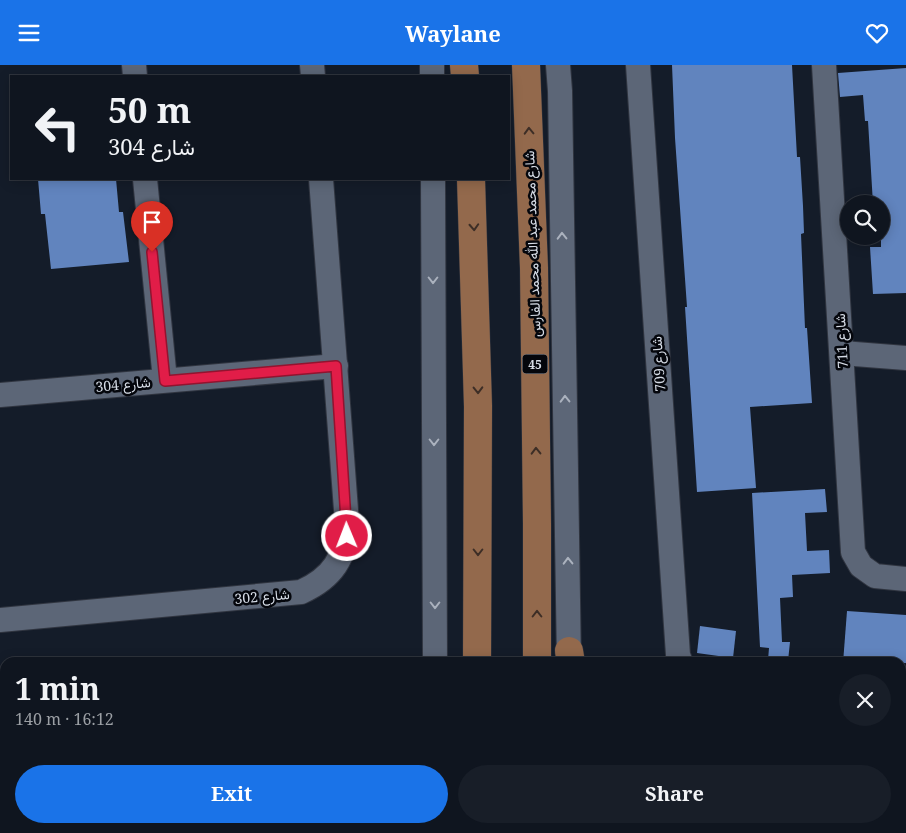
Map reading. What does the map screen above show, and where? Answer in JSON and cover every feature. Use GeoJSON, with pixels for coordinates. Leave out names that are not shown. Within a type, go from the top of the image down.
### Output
{"type":"FeatureCollection","features":[{"type":"Feature","properties":{"kind":"main road","name":"شارع محمد عبد الله محمد الفارس"},"geometry":{"type":"LineString","coordinates":[[526,65],[534,269],[537,657]]}},
{"type":"Feature","properties":{"kind":"main road"},"geometry":{"type":"LineString","coordinates":[[471,180],[478,406],[477,657]]}},
{"type":"Feature","properties":{"kind":"street"},"geometry":{"type":"LineString","coordinates":[[558,65],[570,657]]}},
{"type":"Feature","properties":{"kind":"street"},"geometry":{"type":"LineString","coordinates":[[560,91],[562,65]]}},
{"type":"Feature","properties":{"kind":"street","name":"شارع 709"},"geometry":{"type":"LineString","coordinates":[[638,65],[680,657]]}},
{"type":"Feature","properties":{"kind":"street","name":"شارع 711"},"geometry":{"type":"LineString","coordinates":[[824,65],[853,552],[861,567],[875,576],[906,579]]}},
{"type":"Feature","properties":{"kind":"street"},"geometry":{"type":"LineString","coordinates":[[145,180],[165,381]]}},
{"type":"Feature","properties":{"kind":"street","name":"شارع 302"},"geometry":{"type":"LineString","coordinates":[[0,620],[301,592],[323,580],[339,560],[347,536],[321,180]]}},
{"type":"Feature","properties":{"kind":"street"},"geometry":{"type":"LineString","coordinates":[[433,180],[435,657]]}},
{"type":"Feature","properties":{"kind":"street"},"geometry":{"type":"LineString","coordinates":[[842,353],[906,358]]}},
{"type":"Feature","properties":{"kind":"street","name":"شارع 304"},"geometry":{"type":"LineString","coordinates":[[0,395],[336,366]]}},
{"type":"Feature","properties":{"kind":"building"},"geometry":{"type":"Polygon","coordinates":[[[672,65],[792,65],[797,157],[800,157],[803,206],[804,233],[801,234],[805,328],[807,328],[812,403],[750,407],[756,488],[697,492],[672,65]]]}},
{"type":"Feature","properties":{"kind":"building"},"geometry":{"type":"Polygon","coordinates":[[[906,68],[906,293],[873,294],[870,247],[890,245],[890,195],[872,195],[868,121],[865,121],[863,95],[840,97],[838,73],[906,68]]]}},
{"type":"Feature","properties":{"kind":"building"},"geometry":{"type":"Polygon","coordinates":[[[38,180],[116,180],[119,212],[123,212],[129,262],[51,269],[45,214],[41,214],[38,180]]]}},
{"type":"Feature","properties":{"kind":"building"},"geometry":{"type":"Polygon","coordinates":[[[825,489],[827,512],[805,513],[807,551],[829,550],[830,573],[792,575],[793,597],[780,598],[782,642],[790,642],[788,657],[768,657],[769,648],[760,647],[752,493],[825,489]]]}},
{"type":"Feature","properties":{"kind":"building"},"geometry":{"type":"Polygon","coordinates":[[[847,611],[906,615],[906,657],[843,657],[847,611]]]}},
{"type":"Feature","properties":{"kind":"building"},"geometry":{"type":"Polygon","coordinates":[[[700,626],[736,631],[733,657],[697,653],[700,626]]]}},
{"type":"Feature","properties":{"kind":"route"},"geometry":{"type":"LineString","coordinates":[[152,252],[165,381],[336,366],[347,536]]}}]}
